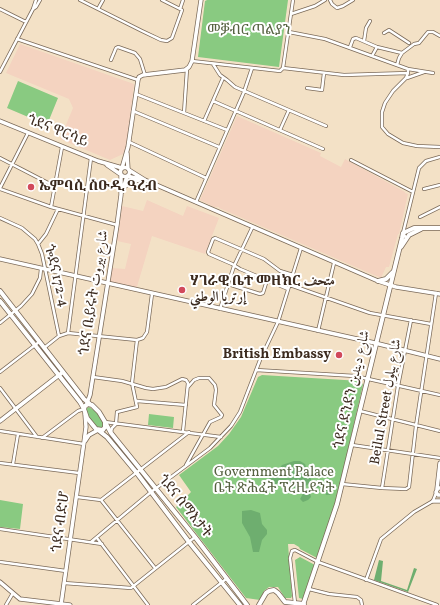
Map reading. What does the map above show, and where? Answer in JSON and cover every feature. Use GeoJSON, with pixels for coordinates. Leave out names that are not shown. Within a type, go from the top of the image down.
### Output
{"type":"FeatureCollection","features":[{"type":"Feature","properties":{"kind":"main road"},"geometry":{"type":"LineString","coordinates":[[121,195],[120,170],[127,152],[139,77],[187,69],[192,61],[201,0]]}},
{"type":"Feature","properties":{"kind":"main road","name":"ጎደና ዋርሳይ"},"geometry":{"type":"LineString","coordinates":[[0,121],[105,164],[122,168]]}},
{"type":"Feature","properties":{"kind":"main road"},"geometry":{"type":"LineString","coordinates":[[121,195],[129,173],[127,152]]}},
{"type":"Feature","properties":{"kind":"main road","name":"ጎደና ዋርሳይ"},"geometry":{"type":"LineString","coordinates":[[105,164],[120,174]]}},
{"type":"Feature","properties":{"kind":"main road"},"geometry":{"type":"LineString","coordinates":[[122,168],[145,180],[252,228],[378,281],[390,285],[438,294]]}},
{"type":"Feature","properties":{"kind":"main road"},"geometry":{"type":"LineString","coordinates":[[120,174],[123,177],[127,176],[140,180]]}},
{"type":"Feature","properties":{"kind":"main road"},"geometry":{"type":"LineString","coordinates":[[124,187],[131,182],[145,180]]}},
{"type":"Feature","properties":{"kind":"main road","name":"ጎደና ቤይሩት شارع بيروت"},"geometry":{"type":"LineString","coordinates":[[90,395],[121,195]]}},
{"type":"Feature","properties":{"kind":"main road"},"geometry":{"type":"LineString","coordinates":[[407,233],[423,228],[440,228]]}},
{"type":"Feature","properties":{"kind":"main road","name":"ጎደና ደንደን شارع ديندين"},"geometry":{"type":"LineString","coordinates":[[303,604],[318,562],[342,484],[393,272],[407,233]]}},
{"type":"Feature","properties":{"kind":"main road"},"geometry":{"type":"LineString","coordinates":[[1,261],[375,343],[440,359]]}},
{"type":"Feature","properties":{"kind":"main road"},"geometry":{"type":"LineString","coordinates":[[378,281],[386,280],[393,272]]}},
{"type":"Feature","properties":{"kind":"main road","name":"ጎደና ሰማእታት"},"geometry":{"type":"LineString","coordinates":[[0,291],[16,311],[59,375],[80,402],[87,406],[105,422],[111,433],[195,537],[247,605]]}},
{"type":"Feature","properties":{"kind":"main road","name":"ጎደና ሰማእታት"},"geometry":{"type":"LineString","coordinates":[[0,301],[37,343],[44,348],[63,372],[87,406],[89,422],[107,437],[136,472],[189,542],[239,604]]}},
{"type":"Feature","properties":{"kind":"main road"},"geometry":{"type":"LineString","coordinates":[[0,421],[63,372]]}},
{"type":"Feature","properties":{"kind":"main road"},"geometry":{"type":"LineString","coordinates":[[87,406],[90,395]]}},
{"type":"Feature","properties":{"kind":"main road","name":"ጎደና ብድሆ"},"geometry":{"type":"LineString","coordinates":[[61,605],[77,497],[86,427],[87,406],[90,395]]}},
{"type":"Feature","properties":{"kind":"main road"},"geometry":{"type":"LineString","coordinates":[[84,443],[89,435],[98,430],[104,429],[106,426],[105,422]]}},
{"type":"Feature","properties":{"kind":"main road"},"geometry":{"type":"LineString","coordinates":[[438,491],[440,463]]}},
{"type":"Feature","properties":{"kind":"main road"},"geometry":{"type":"LineString","coordinates":[[433,501],[440,501]]}},
{"type":"Feature","properties":{"kind":"main road"},"geometry":{"type":"LineString","coordinates":[[0,582],[22,599],[70,605]]}},
{"type":"Feature","properties":{"kind":"main road"},"geometry":{"type":"LineString","coordinates":[[259,605],[266,593],[274,590],[285,602],[303,604]]}},
{"type":"Feature","properties":{"kind":"street"},"geometry":{"type":"LineString","coordinates":[[0,72],[33,9],[36,0]]}},
{"type":"Feature","properties":{"kind":"street"},"geometry":{"type":"LineString","coordinates":[[33,9],[40,0]]}},
{"type":"Feature","properties":{"kind":"street"},"geometry":{"type":"LineString","coordinates":[[80,0],[142,32],[165,41],[172,38],[182,12],[180,9],[183,0]]}},
{"type":"Feature","properties":{"kind":"street"},"geometry":{"type":"LineString","coordinates":[[98,9],[103,0]]}},
{"type":"Feature","properties":{"kind":"street"},"geometry":{"type":"LineString","coordinates":[[162,0],[180,9]]}},
{"type":"Feature","properties":{"kind":"street"},"geometry":{"type":"LineString","coordinates":[[283,68],[293,0]]}},
{"type":"Feature","properties":{"kind":"street"},"geometry":{"type":"LineString","coordinates":[[291,14],[315,6],[325,0]]}},
{"type":"Feature","properties":{"kind":"street"},"geometry":{"type":"LineString","coordinates":[[330,0],[337,8],[353,0]]}},
{"type":"Feature","properties":{"kind":"street"},"geometry":{"type":"LineString","coordinates":[[0,9],[26,22]]}},
{"type":"Feature","properties":{"kind":"street"},"geometry":{"type":"LineString","coordinates":[[364,41],[370,21]]}},
{"type":"Feature","properties":{"kind":"street"},"geometry":{"type":"LineString","coordinates":[[384,32],[388,30],[409,43],[414,44]]}},
{"type":"Feature","properties":{"kind":"street"},"geometry":{"type":"LineString","coordinates":[[289,32],[325,39],[408,69],[433,73]]}},
{"type":"Feature","properties":{"kind":"street"},"geometry":{"type":"LineString","coordinates":[[397,65],[402,53],[414,44],[419,43],[428,32],[433,32],[440,36]]}},
{"type":"Feature","properties":{"kind":"street"},"geometry":{"type":"LineString","coordinates":[[350,47],[353,39],[357,38],[377,46],[402,53]]}},
{"type":"Feature","properties":{"kind":"street"},"geometry":{"type":"LineString","coordinates":[[17,39],[138,80]]}},
{"type":"Feature","properties":{"kind":"street"},"geometry":{"type":"LineString","coordinates":[[408,48],[409,43]]}},
{"type":"Feature","properties":{"kind":"street"},"geometry":{"type":"LineString","coordinates":[[372,56],[377,46]]}},
{"type":"Feature","properties":{"kind":"street"},"geometry":{"type":"LineString","coordinates":[[111,60],[116,48],[118,47],[135,53],[140,59],[145,75]]}},
{"type":"Feature","properties":{"kind":"street"},"geometry":{"type":"LineString","coordinates":[[192,61],[280,71],[283,68],[344,75],[408,73]]}},
{"type":"Feature","properties":{"kind":"street"},"geometry":{"type":"LineString","coordinates":[[213,64],[223,78],[244,92],[326,126]]}},
{"type":"Feature","properties":{"kind":"street"},"geometry":{"type":"LineString","coordinates":[[196,202],[244,92],[252,68]]}},
{"type":"Feature","properties":{"kind":"street"},"geometry":{"type":"LineString","coordinates":[[184,113],[187,69]]}},
{"type":"Feature","properties":{"kind":"street"},"geometry":{"type":"LineString","coordinates":[[406,78],[408,69]]}},
{"type":"Feature","properties":{"kind":"street"},"geometry":{"type":"LineString","coordinates":[[428,71],[406,78],[393,91],[385,104],[381,121],[384,131],[403,143],[417,146],[440,147]]}},
{"type":"Feature","properties":{"kind":"street"},"geometry":{"type":"LineString","coordinates":[[307,88],[322,90],[324,73]]}},
{"type":"Feature","properties":{"kind":"street"},"geometry":{"type":"LineString","coordinates":[[204,121],[223,78]]}},
{"type":"Feature","properties":{"kind":"street"},"geometry":{"type":"LineString","coordinates":[[136,94],[227,130]]}},
{"type":"Feature","properties":{"kind":"street"},"geometry":{"type":"LineString","coordinates":[[213,101],[323,149]]}},
{"type":"Feature","properties":{"kind":"street"},"geometry":{"type":"LineString","coordinates":[[280,130],[289,110]]}},
{"type":"Feature","properties":{"kind":"street"},"geometry":{"type":"LineString","coordinates":[[133,111],[220,147]]}},
{"type":"Feature","properties":{"kind":"street"},"geometry":{"type":"LineString","coordinates":[[28,133],[0,189],[51,207],[117,225]]}},
{"type":"Feature","properties":{"kind":"street"},"geometry":{"type":"LineString","coordinates":[[129,142],[206,178]]}},
{"type":"Feature","properties":{"kind":"street"},"geometry":{"type":"LineString","coordinates":[[51,207],[62,146]]}},
{"type":"Feature","properties":{"kind":"street"},"geometry":{"type":"LineString","coordinates":[[407,233],[413,192],[419,168],[421,164],[426,161],[440,157]]}},
{"type":"Feature","properties":{"kind":"street"},"geometry":{"type":"LineString","coordinates":[[0,158],[54,186]]}},
{"type":"Feature","properties":{"kind":"street"},"geometry":{"type":"LineString","coordinates":[[68,333],[91,158]]}},
{"type":"Feature","properties":{"kind":"street"},"geometry":{"type":"LineString","coordinates":[[351,160],[413,192]]}},
{"type":"Feature","properties":{"kind":"street"},"geometry":{"type":"LineString","coordinates":[[424,189],[440,185]]}},
{"type":"Feature","properties":{"kind":"street"},"geometry":{"type":"LineString","coordinates":[[420,217],[440,207]]}},
{"type":"Feature","properties":{"kind":"street"},"geometry":{"type":"LineString","coordinates":[[38,244],[46,234],[58,209]]}},
{"type":"Feature","properties":{"kind":"street","name":"ጐደና 172-4"},"geometry":{"type":"LineString","coordinates":[[0,218],[22,228],[30,234],[38,244],[42,254],[43,270],[59,336]]}},
{"type":"Feature","properties":{"kind":"street"},"geometry":{"type":"LineString","coordinates":[[220,310],[234,266],[252,228]]}},
{"type":"Feature","properties":{"kind":"street"},"geometry":{"type":"LineString","coordinates":[[288,289],[208,253],[213,239],[215,238],[242,249],[264,259],[280,271],[293,275]]}},
{"type":"Feature","properties":{"kind":"street"},"geometry":{"type":"LineString","coordinates":[[91,542],[151,492],[210,448],[231,426],[240,412],[256,370],[278,322],[301,248]]}},
{"type":"Feature","properties":{"kind":"street"},"geometry":{"type":"LineString","coordinates":[[318,331],[334,263]]}},
{"type":"Feature","properties":{"kind":"street"},"geometry":{"type":"LineString","coordinates":[[0,323],[16,311],[32,294],[43,270]]}},
{"type":"Feature","properties":{"kind":"street"},"geometry":{"type":"LineString","coordinates":[[228,284],[260,294],[263,293],[267,280]]}},
{"type":"Feature","properties":{"kind":"street"},"geometry":{"type":"LineString","coordinates":[[290,285],[370,313],[432,324]]}},
{"type":"Feature","properties":{"kind":"street"},"geometry":{"type":"LineString","coordinates":[[44,348],[59,336],[68,333],[137,340],[143,338],[147,332],[152,294]]}},
{"type":"Feature","properties":{"kind":"street"},"geometry":{"type":"LineString","coordinates":[[342,484],[382,488],[408,488],[421,392],[438,294]]}},
{"type":"Feature","properties":{"kind":"street","name":"Beilul Street شارع بيلول"},"geometry":{"type":"LineString","coordinates":[[382,488],[398,386],[411,320]]}},
{"type":"Feature","properties":{"kind":"street"},"geometry":{"type":"LineString","coordinates":[[111,433],[112,428],[116,424],[117,412],[138,407],[132,383],[137,340]]}},
{"type":"Feature","properties":{"kind":"street"},"geometry":{"type":"LineString","coordinates":[[0,372],[37,343]]}},
{"type":"Feature","properties":{"kind":"street"},"geometry":{"type":"LineString","coordinates":[[256,370],[367,378],[421,392],[440,395]]}},
{"type":"Feature","properties":{"kind":"street"},"geometry":{"type":"LineString","coordinates":[[93,377],[122,381],[153,389],[166,387],[184,379],[188,381],[183,431]]}},
{"type":"Feature","properties":{"kind":"street"},"geometry":{"type":"LineString","coordinates":[[186,465],[210,422],[222,416],[214,405],[216,395],[215,385],[209,378],[204,377],[194,380],[188,387]]}},
{"type":"Feature","properties":{"kind":"street"},"geometry":{"type":"LineString","coordinates":[[0,388],[37,437]]}},
{"type":"Feature","properties":{"kind":"street"},"geometry":{"type":"LineString","coordinates":[[136,401],[186,405]]}},
{"type":"Feature","properties":{"kind":"street"},"geometry":{"type":"LineString","coordinates":[[42,438],[87,406]]}},
{"type":"Feature","properties":{"kind":"street"},"geometry":{"type":"LineString","coordinates":[[359,411],[440,431]]}},
{"type":"Feature","properties":{"kind":"street"},"geometry":{"type":"LineString","coordinates":[[105,422],[221,437]]}},
{"type":"Feature","properties":{"kind":"street"},"geometry":{"type":"LineString","coordinates":[[0,431],[84,443]]}},
{"type":"Feature","properties":{"kind":"street"},"geometry":{"type":"LineString","coordinates":[[101,500],[189,432]]}},
{"type":"Feature","properties":{"kind":"street"},"geometry":{"type":"LineString","coordinates":[[13,464],[18,434]]}},
{"type":"Feature","properties":{"kind":"street"},"geometry":{"type":"LineString","coordinates":[[351,445],[388,452],[440,458]]}},
{"type":"Feature","properties":{"kind":"street"},"geometry":{"type":"LineString","coordinates":[[0,462],[79,473]]}},
{"type":"Feature","properties":{"kind":"street"},"geometry":{"type":"LineString","coordinates":[[366,580],[381,539],[414,512],[433,501],[438,491]]}},
{"type":"Feature","properties":{"kind":"street"},"geometry":{"type":"LineString","coordinates":[[77,497],[101,500],[155,568]]}},
{"type":"Feature","properties":{"kind":"street"},"geometry":{"type":"LineString","coordinates":[[0,529],[102,544]]}},
{"type":"Feature","properties":{"kind":"street"},"geometry":{"type":"LineString","coordinates":[[64,583],[128,588],[134,586],[195,537]]}},
{"type":"Feature","properties":{"kind":"street"},"geometry":{"type":"LineString","coordinates":[[97,538],[148,605]]}},
{"type":"Feature","properties":{"kind":"street"},"geometry":{"type":"LineString","coordinates":[[295,603],[290,558],[292,551],[295,550],[318,562],[437,605]]}},
{"type":"Feature","properties":{"kind":"street"},"geometry":{"type":"LineString","coordinates":[[0,562],[66,571]]}},
{"type":"Feature","properties":{"kind":"street"},"geometry":{"type":"LineString","coordinates":[[193,605],[226,578]]}},
{"type":"Feature","properties":{"kind":"street"},"geometry":{"type":"LineString","coordinates":[[309,589],[329,594],[357,597],[361,600],[362,605]]}},
{"type":"Feature","properties":{"kind":"street"},"geometry":{"type":"LineString","coordinates":[[6,605],[13,593]]}},
{"type":"Feature","properties":{"kind":"shaded area"},"geometry":{"type":"Polygon","coordinates":[[[20,44],[134,84],[127,147],[123,154],[110,160],[60,139],[73,108],[69,99],[6,73],[20,44]]]}},
{"type":"Feature","properties":{"kind":"shaded area"},"geometry":{"type":"Polygon","coordinates":[[[237,116],[321,153],[320,156],[341,167],[345,159],[408,194],[399,234],[389,267],[386,267],[381,278],[200,200],[237,116]]]}},
{"type":"Feature","properties":{"kind":"shaded area"},"geometry":{"type":"Polygon","coordinates":[[[147,200],[183,216],[187,206],[219,218],[205,254],[152,236],[136,290],[110,283],[112,268],[125,269],[131,244],[117,241],[122,206],[143,211],[147,200]]]}},
{"type":"Feature","properties":{"kind":"green space","name":"መቓብር ጣልያን"},"geometry":{"type":"Polygon","coordinates":[[[288,0],[279,67],[198,57],[205,1],[288,0]]]}},
{"type":"Feature","properties":{"kind":"green space"},"geometry":{"type":"Polygon","coordinates":[[[18,81],[58,98],[47,125],[7,108],[18,81]]]}},
{"type":"Feature","properties":{"kind":"green space","name":"Government Palace ቤት ጽሕፈት ፕረዚደንት"},"geometry":{"type":"Polygon","coordinates":[[[262,375],[361,381],[363,385],[334,510],[317,558],[294,544],[288,544],[291,598],[285,598],[278,587],[269,587],[264,591],[260,600],[246,598],[176,507],[191,492],[179,475],[218,446],[229,434],[241,417],[258,377],[262,375]]]}},
{"type":"Feature","properties":{"kind":"green space"},"geometry":{"type":"Polygon","coordinates":[[[89,407],[98,413],[102,419],[104,424],[103,428],[97,428],[90,421],[87,413],[87,408],[89,407]]]}},
{"type":"Feature","properties":{"kind":"green space"},"geometry":{"type":"Polygon","coordinates":[[[149,414],[174,417],[173,428],[148,425],[149,414]]]}},
{"type":"Feature","properties":{"kind":"green space"},"geometry":{"type":"Polygon","coordinates":[[[294,461],[300,461],[305,464],[312,482],[299,490],[286,484],[268,486],[267,479],[273,476],[282,465],[294,461]]]}},
{"type":"Feature","properties":{"kind":"green space"},"geometry":{"type":"Polygon","coordinates":[[[318,483],[330,485],[332,490],[330,495],[326,495],[324,490],[319,487],[310,493],[311,497],[308,500],[303,502],[300,499],[304,492],[308,488],[318,483]]]}},
{"type":"Feature","properties":{"kind":"green space"},"geometry":{"type":"Polygon","coordinates":[[[0,500],[23,504],[20,529],[0,527],[0,500]]]}},
{"type":"Feature","properties":{"kind":"green space"},"geometry":{"type":"Polygon","coordinates":[[[251,510],[260,513],[262,524],[267,530],[267,534],[262,540],[259,552],[253,552],[250,537],[242,523],[242,511],[251,510]]]}},
{"type":"Feature","properties":{"kind":"green space"},"geometry":{"type":"Polygon","coordinates":[[[300,557],[315,565],[303,599],[299,598],[295,560],[300,557]]]}},
{"type":"Feature","properties":{"kind":"green space"},"geometry":{"type":"Polygon","coordinates":[[[379,560],[383,561],[381,581],[407,590],[414,568],[417,569],[408,592],[374,580],[379,560]]]}},
{"type":"Feature","properties":{"kind":"place","name":"ኤምባሲ ስዑዲ ዓረብ"},"geometry":{"type":"Point","coordinates":[31,187]}},
{"type":"Feature","properties":{"kind":"place","name":"ሃገራዊ ቤተ መዘክር متحف إرتريا الوطني"},"geometry":{"type":"Point","coordinates":[182,290]}},
{"type":"Feature","properties":{"kind":"place","name":"British Embassy"},"geometry":{"type":"Point","coordinates":[339,355]}}]}
